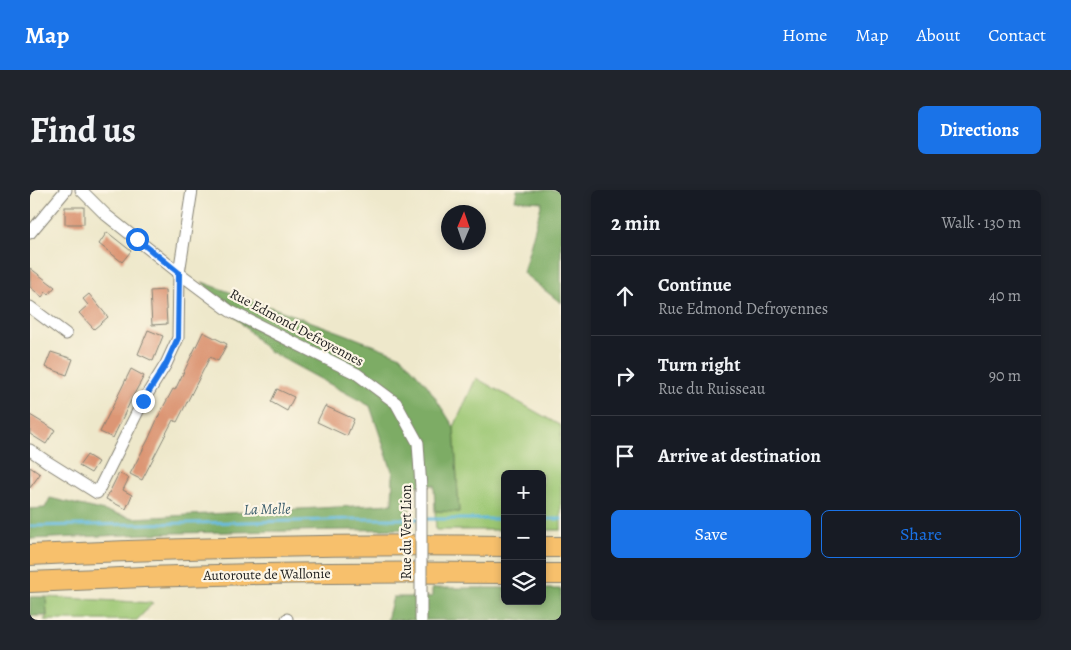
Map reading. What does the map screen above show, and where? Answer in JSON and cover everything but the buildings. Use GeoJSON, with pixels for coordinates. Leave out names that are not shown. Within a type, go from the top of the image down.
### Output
{"type":"FeatureCollection","features":[{"type":"Feature","properties":{"kind":"highway","name":"Autoroute de Wallonie"},"geometry":{"type":"LineString","coordinates":[[30,555],[134,550],[301,546],[501,546]]}},
{"type":"Feature","properties":{"kind":"highway"},"geometry":{"type":"LineString","coordinates":[[546,547],[561,547]]}},
{"type":"Feature","properties":{"kind":"highway","name":"Autoroute de Wallonie"},"geometry":{"type":"LineString","coordinates":[[30,582],[136,576],[303,573],[501,573]]}},
{"type":"Feature","properties":{"kind":"highway"},"geometry":{"type":"LineString","coordinates":[[546,574],[561,574]]}},
{"type":"Feature","properties":{"kind":"street"},"geometry":{"type":"LineString","coordinates":[[30,233],[66,190]]}},
{"type":"Feature","properties":{"kind":"street","name":"Rue Edmond Defroyennes"},"geometry":{"type":"LineString","coordinates":[[81,190],[106,214],[230,311],[357,374],[396,403],[418,443]]}},
{"type":"Feature","properties":{"kind":"street"},"geometry":{"type":"LineString","coordinates":[[30,450],[97,493],[143,401],[166,364],[178,338],[179,273],[192,190]]}},
{"type":"Feature","properties":{"kind":"street"},"geometry":{"type":"LineString","coordinates":[[30,306],[66,334]]}},
{"type":"Feature","properties":{"kind":"street","name":"Rue du Vert Lion"},"geometry":{"type":"LineString","coordinates":[[418,443],[421,488],[421,620]]}},
{"type":"Feature","properties":{"kind":"green space"},"geometry":{"type":"Polygon","coordinates":[[[517,190],[561,190],[561,303],[523,273],[542,202],[515,200],[517,190]]]}},
{"type":"Feature","properties":{"kind":"green space"},"geometry":{"type":"Polygon","coordinates":[[[202,282],[401,356],[427,385],[454,427],[459,512],[435,511],[434,485],[409,486],[409,529],[173,533],[30,539],[30,509],[45,508],[50,498],[134,518],[392,504],[393,474],[370,406],[267,350],[202,282]]]}},
{"type":"Feature","properties":{"kind":"green space"},"geometry":{"type":"Polygon","coordinates":[[[476,378],[561,426],[561,530],[546,530],[546,470],[501,470],[501,530],[436,530],[435,511],[459,512],[454,427],[476,378]]]}},
{"type":"Feature","properties":{"kind":"green space"},"geometry":{"type":"Polygon","coordinates":[[[432,588],[501,588],[501,605],[546,605],[546,589],[561,589],[561,614],[558,620],[387,620],[393,597],[432,597],[432,588]]]}},
{"type":"Feature","properties":{"kind":"green space"},"geometry":{"type":"Polygon","coordinates":[[[30,597],[46,597],[47,616],[30,616],[30,597]]]}},
{"type":"Feature","properties":{"kind":"green space"},"geometry":{"type":"Polygon","coordinates":[[[46,597],[153,603],[137,620],[44,620],[47,616],[46,597]]]}},
{"type":"Feature","properties":{"kind":"waterway","name":"La Melle"},"geometry":{"type":"LineString","coordinates":[[30,526],[351,519],[501,519]]}},
{"type":"Feature","properties":{"kind":"waterway","name":"La Melle"},"geometry":{"type":"LineString","coordinates":[[546,519],[561,519]]}},
{"type":"Feature","properties":{"kind":"route"},"geometry":{"type":"LineString","coordinates":[[137,239],[179,273],[178,338],[166,364],[143,401]]}}]}
